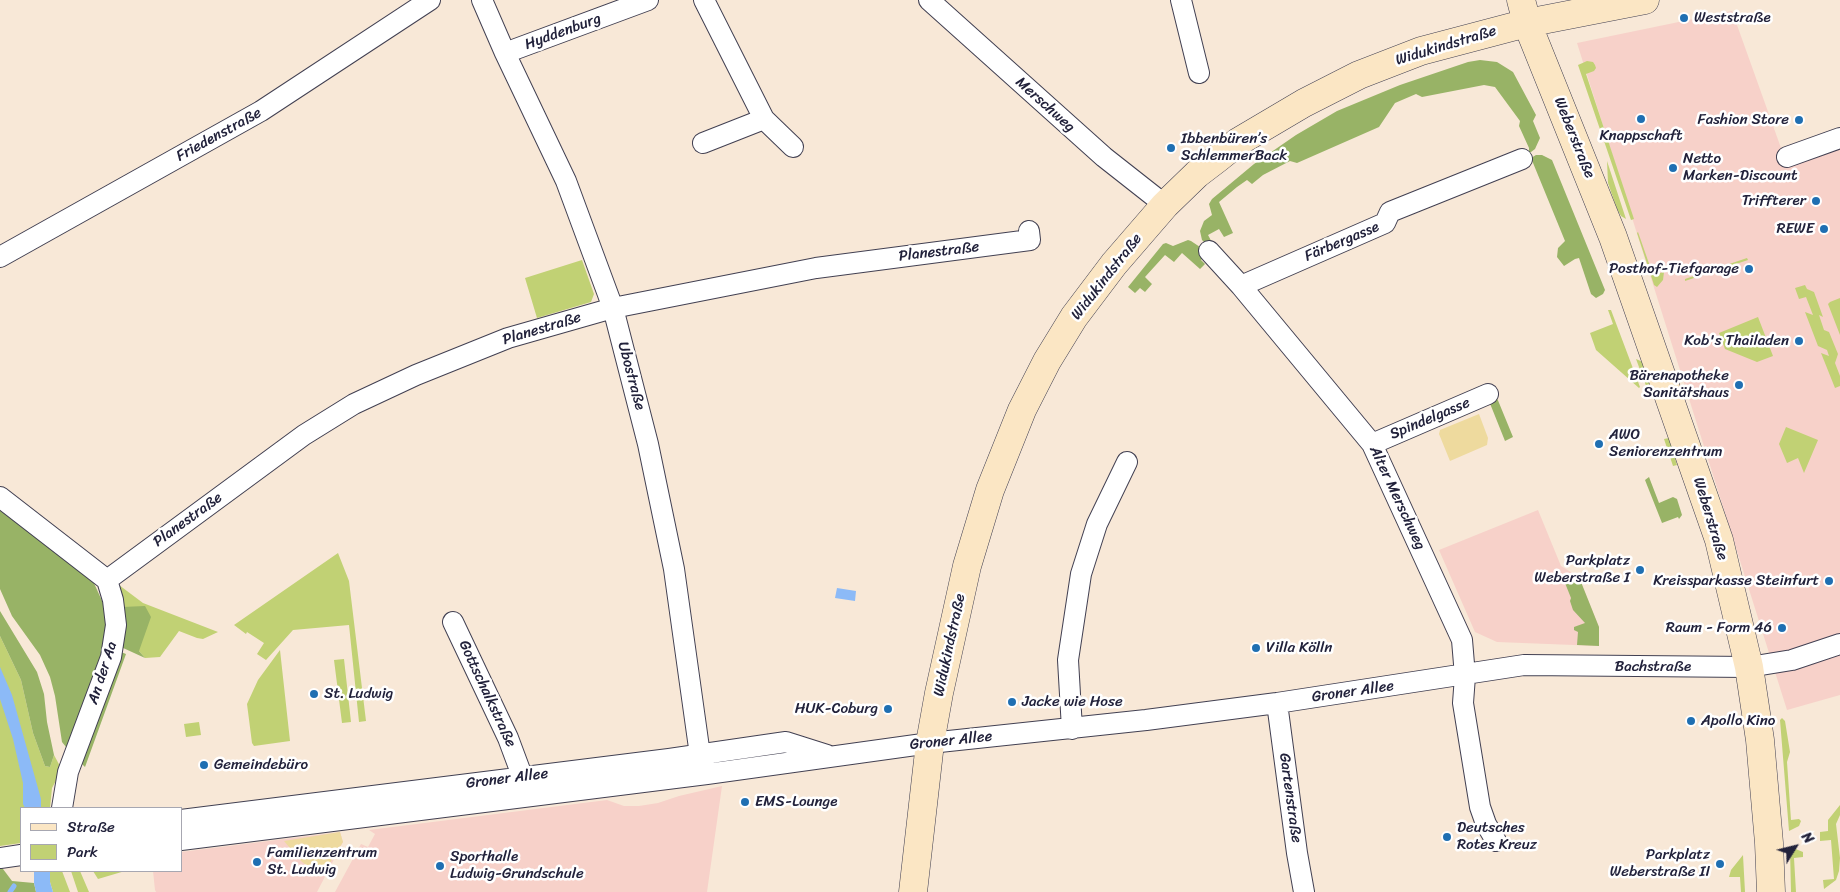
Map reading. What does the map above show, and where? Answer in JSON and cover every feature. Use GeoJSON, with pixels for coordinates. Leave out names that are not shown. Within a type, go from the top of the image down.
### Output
{"type":"FeatureCollection","features":[{"type":"Feature","properties":{"kind":"main road"},"geometry":{"type":"LineString","coordinates":[[1524,11],[1645,0]]}},
{"type":"Feature","properties":{"kind":"main road","name":"Widukindstraße"},"geometry":{"type":"LineString","coordinates":[[913,892],[930,743],[967,566],[990,490],[1022,410],[1047,361],[1074,317],[1114,264],[1165,205],[1197,174],[1238,142],[1304,102],[1359,75],[1524,11]]}},
{"type":"Feature","properties":{"kind":"main road","name":"Weberstraße"},"geometry":{"type":"LineString","coordinates":[[1524,11],[1613,237],[1719,540],[1749,667],[1760,740],[1769,843],[1771,892]]}},
{"type":"Feature","properties":{"kind":"street","name":"Friedenstraße"},"geometry":{"type":"LineString","coordinates":[[0,257],[261,111],[430,0]]}},
{"type":"Feature","properties":{"kind":"street","name":"Ubostraße"},"geometry":{"type":"LineString","coordinates":[[482,0],[566,181],[613,308],[648,444],[674,569],[700,755],[707,774]]}},
{"type":"Feature","properties":{"kind":"street","name":"Hyddenburg"},"geometry":{"type":"LineString","coordinates":[[505,53],[648,0]]}},
{"type":"Feature","properties":{"kind":"street"},"geometry":{"type":"LineString","coordinates":[[704,0],[764,119],[793,147]]}},
{"type":"Feature","properties":{"kind":"street","name":"Merschweg"},"geometry":{"type":"LineString","coordinates":[[928,0],[1104,157],[1165,205]]}},
{"type":"Feature","properties":{"kind":"street"},"geometry":{"type":"LineString","coordinates":[[1181,0],[1198,73]]}},
{"type":"Feature","properties":{"kind":"street"},"geometry":{"type":"LineString","coordinates":[[703,143],[764,119]]}},
{"type":"Feature","properties":{"kind":"street"},"geometry":{"type":"LineString","coordinates":[[1787,157],[1840,138]]}},
{"type":"Feature","properties":{"kind":"street","name":"Färbergasse"},"geometry":{"type":"LineString","coordinates":[[1241,286],[1385,223],[1390,212],[1522,159]]}},
{"type":"Feature","properties":{"kind":"street","name":"Planestraße"},"geometry":{"type":"LineString","coordinates":[[107,580],[304,435],[354,404],[416,375],[508,338],[613,308],[816,268],[1030,240],[1029,231]]}},
{"type":"Feature","properties":{"kind":"street","name":"Alter Merschweg"},"geometry":{"type":"LineString","coordinates":[[1209,251],[1241,286],[1372,444],[1462,640],[1465,676]]}},
{"type":"Feature","properties":{"kind":"street","name":"Spindelgasse"},"geometry":{"type":"LineString","coordinates":[[1372,444],[1488,394]]}},
{"type":"Feature","properties":{"kind":"street"},"geometry":{"type":"LineString","coordinates":[[1072,729],[1068,660],[1080,574],[1097,524],[1127,462]]}},
{"type":"Feature","properties":{"kind":"street"},"geometry":{"type":"LineString","coordinates":[[0,497],[107,580]]}},
{"type":"Feature","properties":{"kind":"street","name":"An der Aa"},"geometry":{"type":"LineString","coordinates":[[62,807],[68,772],[111,657],[116,625],[113,600],[107,580]]}},
{"type":"Feature","properties":{"kind":"street","name":"Gottschalkstraße"},"geometry":{"type":"LineString","coordinates":[[454,622],[508,738],[526,786]]}},
{"type":"Feature","properties":{"kind":"street","name":"Bachstraße"},"geometry":{"type":"LineString","coordinates":[[1465,676],[1524,666],[1749,667],[1792,660],[1840,644]]}},
{"type":"Feature","properties":{"kind":"street"},"geometry":{"type":"LineString","coordinates":[[1465,676],[1463,703],[1480,807],[1486,824],[1496,842]]}},
{"type":"Feature","properties":{"kind":"street","name":"Groner Allee"},"geometry":{"type":"LineString","coordinates":[[182,820],[526,786],[707,774],[930,743],[1072,729],[1277,703],[1465,676]]}},
{"type":"Feature","properties":{"kind":"street","name":"Gartenstraße"},"geometry":{"type":"LineString","coordinates":[[1277,703],[1304,892]]}},
{"type":"Feature","properties":{"kind":"street","name":"Groner Allee"},"geometry":{"type":"LineString","coordinates":[[182,840],[526,786],[700,755],[786,742],[831,757]]}},
{"type":"Feature","properties":{"kind":"street"},"geometry":{"type":"LineString","coordinates":[[0,858],[20,855]]}},
{"type":"Feature","properties":{"kind":"shaded area"},"geometry":{"type":"Polygon","coordinates":[[[1732,11],[1786,162],[1840,144],[1840,695],[1787,710],[1577,43],[1732,11]]]}},
{"type":"Feature","properties":{"kind":"shaded area"},"geometry":{"type":"Polygon","coordinates":[[[1538,510],[1561,566],[1579,577],[1599,627],[1599,646],[1497,642],[1475,632],[1439,550],[1538,510]]]}},
{"type":"Feature","properties":{"kind":"shaded area"},"geometry":{"type":"Polygon","coordinates":[[[722,786],[707,892],[335,892],[361,844],[368,847],[375,834],[369,830],[607,800],[624,806],[639,806],[658,803],[722,786]]]}},
{"type":"Feature","properties":{"kind":"shaded area","name":"Familienzentrum St. Ludwig"},"geometry":{"type":"Polygon","coordinates":[[[340,832],[343,842],[317,892],[156,892],[153,872],[182,872],[182,852],[340,832]]]}},
{"type":"Feature","properties":{"kind":"green space"},"geometry":{"type":"Polygon","coordinates":[[[1480,60],[1497,62],[1513,72],[1536,115],[1533,121],[1540,138],[1535,149],[1531,152],[1529,153],[1529,148],[1519,126],[1520,121],[1495,87],[1484,85],[1422,97],[1416,94],[1395,103],[1379,127],[1297,163],[1290,161],[1263,175],[1252,184],[1247,180],[1219,202],[1233,233],[1224,237],[1219,229],[1208,235],[1215,248],[1210,248],[1202,240],[1200,231],[1204,221],[1212,215],[1209,204],[1212,199],[1254,164],[1296,135],[1337,111],[1400,85],[1468,62],[1480,60]]]}},
{"type":"Feature","properties":{"kind":"green space"},"geometry":{"type":"Polygon","coordinates":[[[1587,61],[1593,62],[1596,68],[1594,71],[1586,74],[1634,219],[1631,220],[1578,65],[1587,61]]]}},
{"type":"Feature","properties":{"kind":"green space"},"geometry":{"type":"Polygon","coordinates":[[[1536,155],[1542,155],[1552,160],[1605,290],[1603,294],[1596,298],[1591,294],[1579,258],[1564,266],[1557,257],[1558,248],[1565,241],[1531,158],[1536,155]]]}},
{"type":"Feature","properties":{"kind":"green space"},"geometry":{"type":"Polygon","coordinates":[[[1607,161],[1626,219],[1621,216],[1617,209],[1608,183],[1607,161]]]}},
{"type":"Feature","properties":{"kind":"green space"},"geometry":{"type":"Polygon","coordinates":[[[1638,232],[1653,275],[1664,272],[1663,280],[1657,287],[1654,285],[1638,232]]]}},
{"type":"Feature","properties":{"kind":"green space"},"geometry":{"type":"Polygon","coordinates":[[[1188,240],[1200,247],[1204,256],[1201,260],[1205,264],[1200,269],[1182,253],[1174,262],[1165,255],[1145,277],[1152,284],[1145,292],[1140,288],[1135,293],[1128,287],[1163,244],[1166,243],[1173,246],[1188,240]]]}},
{"type":"Feature","properties":{"kind":"green space"},"geometry":{"type":"Polygon","coordinates":[[[1747,258],[1748,260],[1685,281],[1685,279],[1747,258]]]}},
{"type":"Feature","properties":{"kind":"green space"},"geometry":{"type":"Polygon","coordinates":[[[582,260],[594,294],[591,302],[537,318],[525,278],[582,260]]]}},
{"type":"Feature","properties":{"kind":"green space"},"geometry":{"type":"Polygon","coordinates":[[[1805,285],[1807,289],[1814,292],[1823,317],[1819,315],[1824,330],[1829,332],[1838,354],[1835,363],[1840,376],[1840,386],[1835,388],[1821,353],[1829,356],[1827,350],[1818,346],[1805,312],[1813,315],[1806,297],[1799,299],[1795,288],[1805,285]]]}},
{"type":"Feature","properties":{"kind":"green space"},"geometry":{"type":"Polygon","coordinates":[[[1840,298],[1840,335],[1828,304],[1840,298]]]}},
{"type":"Feature","properties":{"kind":"green space"},"geometry":{"type":"Polygon","coordinates":[[[1608,310],[1611,310],[1639,388],[1596,350],[1590,333],[1613,324],[1608,310]]]}},
{"type":"Feature","properties":{"kind":"green space"},"geometry":{"type":"Polygon","coordinates":[[[1758,317],[1773,356],[1757,362],[1725,349],[1719,333],[1758,317]]]}},
{"type":"Feature","properties":{"kind":"green space"},"geometry":{"type":"Polygon","coordinates":[[[1636,359],[1643,362],[1653,390],[1648,391],[1636,359]]]}},
{"type":"Feature","properties":{"kind":"green space"},"geometry":{"type":"Polygon","coordinates":[[[1497,398],[1513,437],[1505,441],[1489,401],[1497,398]]]}},
{"type":"Feature","properties":{"kind":"green space"},"geometry":{"type":"Polygon","coordinates":[[[1786,427],[1818,440],[1804,473],[1798,458],[1787,463],[1779,444],[1786,427]]]}},
{"type":"Feature","properties":{"kind":"green space"},"geometry":{"type":"Polygon","coordinates":[[[1669,438],[1677,465],[1673,466],[1664,439],[1669,438]]]}},
{"type":"Feature","properties":{"kind":"green space"},"geometry":{"type":"Polygon","coordinates":[[[1649,477],[1659,503],[1673,497],[1677,499],[1682,515],[1679,519],[1678,517],[1662,523],[1645,480],[1649,477]]]}},
{"type":"Feature","properties":{"kind":"green space"},"geometry":{"type":"Polygon","coordinates":[[[0,505],[93,581],[103,603],[106,618],[105,645],[71,745],[66,747],[62,742],[50,677],[40,655],[12,616],[0,589],[0,505]]]}},
{"type":"Feature","properties":{"kind":"green space"},"geometry":{"type":"Polygon","coordinates":[[[338,553],[349,581],[366,721],[359,722],[349,625],[293,630],[266,660],[257,654],[264,643],[247,632],[246,634],[234,625],[338,553]]]}},
{"type":"Feature","properties":{"kind":"green space"},"geometry":{"type":"Polygon","coordinates":[[[1579,577],[1599,627],[1599,646],[1577,645],[1578,632],[1574,630],[1574,627],[1585,623],[1573,610],[1565,583],[1579,577]]]}},
{"type":"Feature","properties":{"kind":"green space"},"geometry":{"type":"Polygon","coordinates":[[[115,582],[143,603],[218,632],[203,639],[179,631],[160,657],[145,658],[139,651],[122,607],[115,582]]]}},
{"type":"Feature","properties":{"kind":"green space"},"geometry":{"type":"Polygon","coordinates":[[[145,606],[151,617],[139,651],[145,658],[121,647],[122,607],[145,606]]]}},
{"type":"Feature","properties":{"kind":"green space"},"geometry":{"type":"Polygon","coordinates":[[[0,611],[37,672],[44,694],[47,722],[54,755],[50,767],[45,766],[33,733],[21,680],[0,636],[0,611]]]}},
{"type":"Feature","properties":{"kind":"green space"},"geometry":{"type":"Polygon","coordinates":[[[0,636],[21,680],[33,733],[45,766],[50,767],[54,755],[61,768],[52,788],[50,807],[20,807],[20,843],[0,846],[0,636]]]}},
{"type":"Feature","properties":{"kind":"green space"},"geometry":{"type":"Polygon","coordinates":[[[280,650],[290,741],[254,746],[247,704],[258,680],[280,650]]]}},
{"type":"Feature","properties":{"kind":"green space"},"geometry":{"type":"Polygon","coordinates":[[[121,652],[126,654],[85,767],[80,762],[121,652]]]}},
{"type":"Feature","properties":{"kind":"green space"},"geometry":{"type":"Polygon","coordinates":[[[344,659],[351,722],[342,723],[334,660],[344,659]]]}},
{"type":"Feature","properties":{"kind":"green space"},"geometry":{"type":"Polygon","coordinates":[[[1782,718],[1785,721],[1790,752],[1787,762],[1791,820],[1799,819],[1801,821],[1799,826],[1789,831],[1780,720],[1782,718]]]}},
{"type":"Feature","properties":{"kind":"green space"},"geometry":{"type":"Polygon","coordinates":[[[199,722],[201,735],[186,737],[184,724],[199,722]]]}},
{"type":"Feature","properties":{"kind":"green space"},"geometry":{"type":"Polygon","coordinates":[[[1840,805],[1840,815],[1836,824],[1840,858],[1839,871],[1836,880],[1824,889],[1823,880],[1834,879],[1831,840],[1820,841],[1820,832],[1828,831],[1828,820],[1840,805]]]}},
{"type":"Feature","properties":{"kind":"green space"},"geometry":{"type":"Polygon","coordinates":[[[1793,848],[1803,852],[1803,857],[1794,858],[1796,892],[1791,892],[1790,849],[1793,848]]]}},
{"type":"Feature","properties":{"kind":"green space"},"geometry":{"type":"Polygon","coordinates":[[[1743,855],[1745,892],[1741,892],[1740,877],[1729,877],[1731,870],[1743,855]]]}},
{"type":"Feature","properties":{"kind":"green space"},"geometry":{"type":"Polygon","coordinates":[[[0,865],[12,881],[34,883],[36,892],[0,892],[0,865]]]}},
{"type":"Feature","properties":{"kind":"green space"},"geometry":{"type":"Polygon","coordinates":[[[50,872],[62,872],[70,892],[53,892],[50,872]]]}},
{"type":"Feature","properties":{"kind":"green space"},"geometry":{"type":"Polygon","coordinates":[[[71,872],[80,872],[89,892],[78,892],[71,872]]]}},
{"type":"Feature","properties":{"kind":"green space"},"geometry":{"type":"Polygon","coordinates":[[[94,872],[122,872],[98,879],[94,872]]]}},
{"type":"Feature","properties":{"kind":"sand"},"geometry":{"type":"Polygon","coordinates":[[[1479,414],[1488,438],[1487,445],[1450,461],[1439,434],[1440,430],[1479,414]]]}},
{"type":"Feature","properties":{"kind":"sand"},"geometry":{"type":"Polygon","coordinates":[[[340,832],[343,842],[321,877],[301,861],[284,841],[340,832]]]}},
{"type":"Feature","properties":{"kind":"water"},"geometry":{"type":"Polygon","coordinates":[[[837,588],[856,591],[855,601],[835,598],[837,588]]]}},
{"type":"Feature","properties":{"kind":"water"},"geometry":{"type":"Polygon","coordinates":[[[0,667],[12,695],[41,799],[41,807],[24,807],[23,804],[23,783],[13,739],[0,699],[0,667]]]}},
{"type":"Feature","properties":{"kind":"water"},"geometry":{"type":"Polygon","coordinates":[[[34,872],[50,872],[53,892],[36,892],[34,872]]]}},
{"type":"Feature","properties":{"kind":"waterway"},"geometry":{"type":"LineString","coordinates":[[10,892],[14,886]]}},
{"type":"Feature","properties":{"kind":"place","name":"Weststraße"},"geometry":{"type":"Point","coordinates":[1684,18]}},
{"type":"Feature","properties":{"kind":"place","name":"Knappschaft"},"geometry":{"type":"Point","coordinates":[1641,119]}},
{"type":"Feature","properties":{"kind":"place","name":"Fashion Store"},"geometry":{"type":"Point","coordinates":[1799,120]}},
{"type":"Feature","properties":{"kind":"place","name":"Ibbenbüren’s SchlemmerBack"},"geometry":{"type":"Point","coordinates":[1171,148]}},
{"type":"Feature","properties":{"kind":"place","name":"Netto Marken-Discount"},"geometry":{"type":"Point","coordinates":[1673,168]}},
{"type":"Feature","properties":{"kind":"place","name":"Triffterer"},"geometry":{"type":"Point","coordinates":[1816,201]}},
{"type":"Feature","properties":{"kind":"place","name":"REWE"},"geometry":{"type":"Point","coordinates":[1824,229]}},
{"type":"Feature","properties":{"kind":"place","name":"Posthof-Tiefgarage"},"geometry":{"type":"Point","coordinates":[1749,269]}},
{"type":"Feature","properties":{"kind":"place","name":"Kob's Thailaden"},"geometry":{"type":"Point","coordinates":[1799,341]}},
{"type":"Feature","properties":{"kind":"place","name":"Bärenapotheke Sanitätshaus"},"geometry":{"type":"Point","coordinates":[1739,385]}},
{"type":"Feature","properties":{"kind":"place","name":"AWO Seniorenzentrum"},"geometry":{"type":"Point","coordinates":[1599,444]}},
{"type":"Feature","properties":{"kind":"place","name":"Parkplatz Weberstraße I"},"geometry":{"type":"Point","coordinates":[1640,570]}},
{"type":"Feature","properties":{"kind":"place","name":"Kreissparkasse Steinfurt"},"geometry":{"type":"Point","coordinates":[1829,581]}},
{"type":"Feature","properties":{"kind":"place","name":"Raum - Form 46"},"geometry":{"type":"Point","coordinates":[1782,628]}},
{"type":"Feature","properties":{"kind":"place","name":"Villa Kölln"},"geometry":{"type":"Point","coordinates":[1256,648]}},
{"type":"Feature","properties":{"kind":"place","name":"St. Ludwig"},"geometry":{"type":"Point","coordinates":[314,694]}},
{"type":"Feature","properties":{"kind":"place","name":"Jacke wie Hose"},"geometry":{"type":"Point","coordinates":[1012,702]}},
{"type":"Feature","properties":{"kind":"place","name":"HUK-Coburg"},"geometry":{"type":"Point","coordinates":[888,709]}},
{"type":"Feature","properties":{"kind":"place","name":"Apollo Kino"},"geometry":{"type":"Point","coordinates":[1691,721]}},
{"type":"Feature","properties":{"kind":"place","name":"Gemeindebüro"},"geometry":{"type":"Point","coordinates":[204,765]}},
{"type":"Feature","properties":{"kind":"place","name":"EMS-Lounge"},"geometry":{"type":"Point","coordinates":[745,802]}},
{"type":"Feature","properties":{"kind":"place","name":"Deutsches Rotes Kreuz"},"geometry":{"type":"Point","coordinates":[1447,837]}},
{"type":"Feature","properties":{"kind":"place","name":"Familienzentrum St. Ludwig"},"geometry":{"type":"Point","coordinates":[257,862]}},
{"type":"Feature","properties":{"kind":"place","name":"Parkplatz Weberstraße II"},"geometry":{"type":"Point","coordinates":[1720,864]}},
{"type":"Feature","properties":{"kind":"place","name":"Sporthalle Ludwig-Grundschule"},"geometry":{"type":"Point","coordinates":[440,866]}}]}
